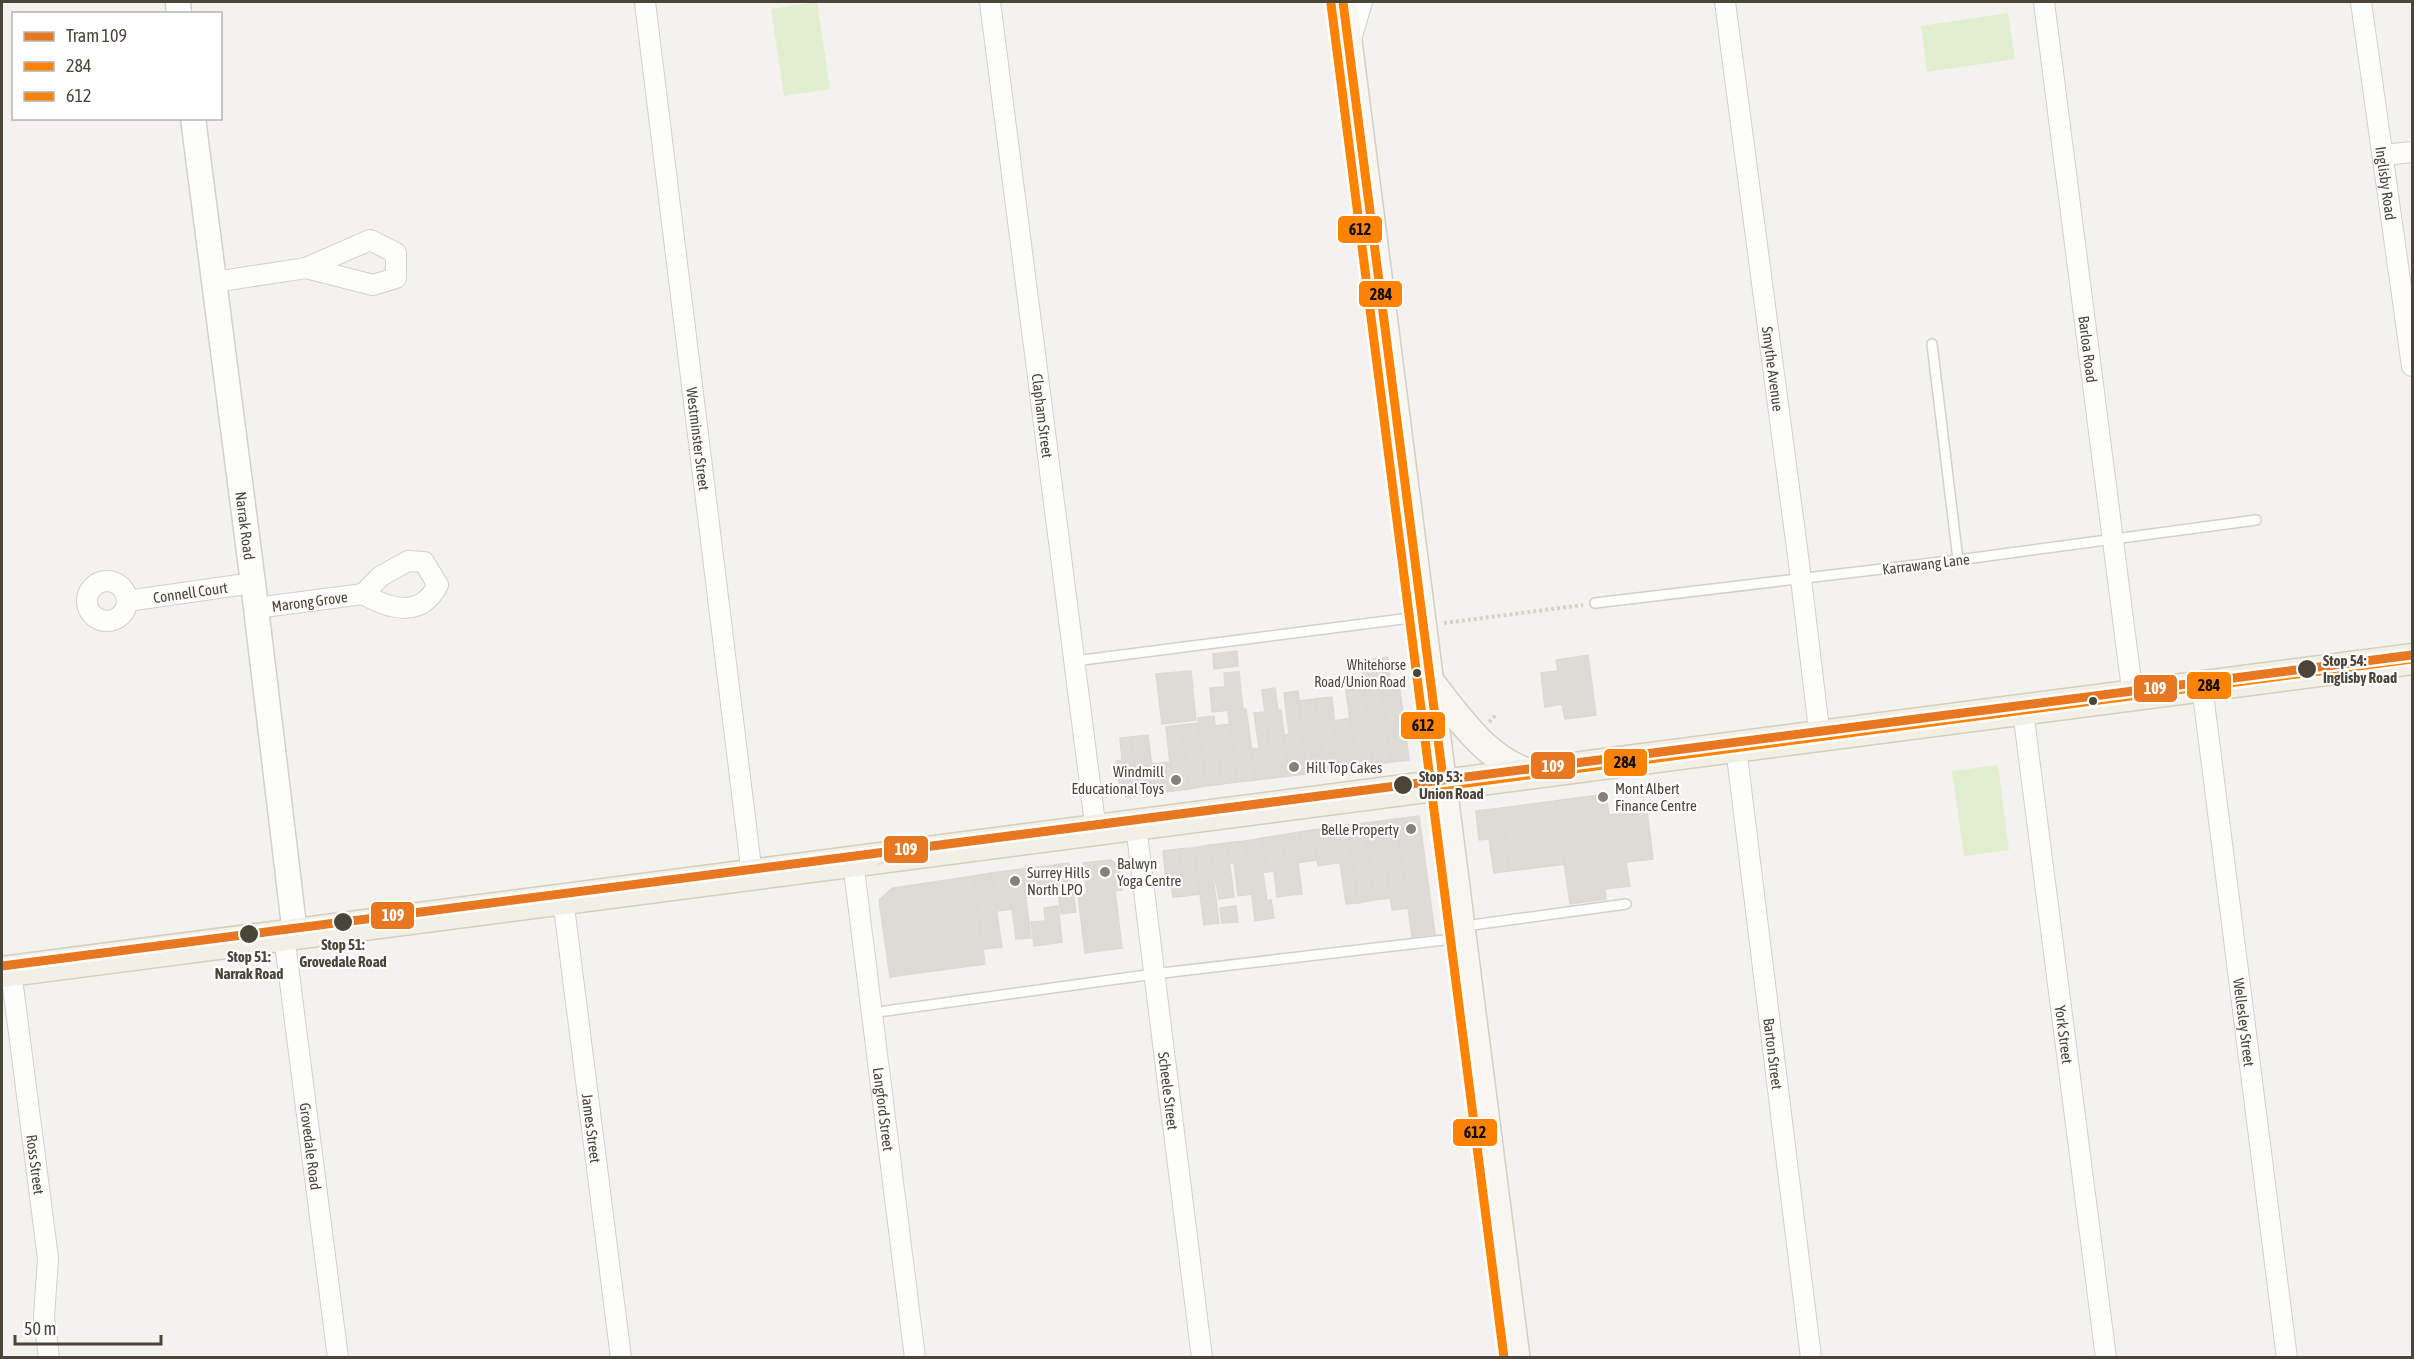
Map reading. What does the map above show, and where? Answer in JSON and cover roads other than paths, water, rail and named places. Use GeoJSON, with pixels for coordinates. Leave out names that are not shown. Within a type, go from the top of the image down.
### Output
{"type":"FeatureCollection","features":[{"type":"Feature","properties":{"kind":"main road"},"geometry":{"type":"LineString","coordinates":[[1343,2],[1516,1358]]}},
{"type":"Feature","properties":{"kind":"main road"},"geometry":{"type":"LineString","coordinates":[[6,971],[1820,738],[2412,659]]}},
{"type":"Feature","properties":{"kind":"main road"},"geometry":{"type":"LineString","coordinates":[[1431,683],[1487,750],[1511,765],[1533,774]]}},
{"type":"Feature","properties":{"kind":"street","name":"Westminster Street"},"geometry":{"type":"LineString","coordinates":[[645,2],[752,875]]}},
{"type":"Feature","properties":{"kind":"street","name":"Clapham Street"},"geometry":{"type":"LineString","coordinates":[[990,2],[1096,831]]}},
{"type":"Feature","properties":{"kind":"street"},"geometry":{"type":"LineString","coordinates":[[1349,49],[1362,2]]}},
{"type":"Feature","properties":{"kind":"street","name":"Smythe Avenue"},"geometry":{"type":"LineString","coordinates":[[1725,2],[1820,738]]}},
{"type":"Feature","properties":{"kind":"street","name":"Barloa Road"},"geometry":{"type":"LineString","coordinates":[[2044,2],[2133,697]]}},
{"type":"Feature","properties":{"kind":"street","name":"Inglisby Road"},"geometry":{"type":"LineString","coordinates":[[2361,2],[2412,366]]}},
{"type":"Feature","properties":{"kind":"street","name":"Narrak Road"},"geometry":{"type":"LineString","coordinates":[[194,120],[254,584],[290,935]]}},
{"type":"Feature","properties":{"kind":"street"},"geometry":{"type":"LineString","coordinates":[[2383,155],[2412,152]]}},
{"type":"Feature","properties":{"kind":"street"},"geometry":{"type":"LineString","coordinates":[[215,282],[306,268]]}},
{"type":"Feature","properties":{"kind":"street","name":"Connell Court"},"geometry":{"type":"LineString","coordinates":[[127,601],[254,584]]}},
{"type":"Feature","properties":{"kind":"street","name":"Marong Grove"},"geometry":{"type":"LineString","coordinates":[[256,608],[363,594]]}},
{"type":"Feature","properties":{"kind":"street","name":"Wellesley Street"},"geometry":{"type":"LineString","coordinates":[[2202,686],[2287,1358]]}},
{"type":"Feature","properties":{"kind":"street","name":"York Street"},"geometry":{"type":"LineString","coordinates":[[2023,711],[2106,1358]]}},
{"type":"Feature","properties":{"kind":"street","name":"Barton Street"},"geometry":{"type":"LineString","coordinates":[[1736,748],[1811,1358]]}},
{"type":"Feature","properties":{"kind":"street","name":"Scheele Street"},"geometry":{"type":"LineString","coordinates":[[1136,826],[1202,1358]]}},
{"type":"Feature","properties":{"kind":"street","name":"Langford Street"},"geometry":{"type":"LineString","coordinates":[[853,862],[915,1358]]}},
{"type":"Feature","properties":{"kind":"street","name":"James Street"},"geometry":{"type":"LineString","coordinates":[[563,899],[621,1358]]}},
{"type":"Feature","properties":{"kind":"street","name":"Grovedale Road"},"geometry":{"type":"LineString","coordinates":[[290,935],[338,1358]]}},
{"type":"Feature","properties":{"kind":"street","name":"Ross Street"},"geometry":{"type":"LineString","coordinates":[[6,971],[48,1258],[44,1317],[50,1358]]}},
{"type":"Feature","properties":{"kind":"lane"},"geometry":{"type":"LineString","coordinates":[[1932,344],[1958,560]]}},
{"type":"Feature","properties":{"kind":"lane","name":"Karrawang Lane"},"geometry":{"type":"LineString","coordinates":[[1595,603],[1958,560],[2256,520]]}},
{"type":"Feature","properties":{"kind":"lane"},"geometry":{"type":"LineString","coordinates":[[1075,662],[1423,621]]}},
{"type":"Feature","properties":{"kind":"lane"},"geometry":{"type":"LineString","coordinates":[[871,1013],[1463,932],[1626,904]]}},
{"type":"Feature","properties":{"kind":"tram line","name":"109"},"geometry":{"type":"LineString","coordinates":[[2,966],[2412,655]]}},
{"type":"Feature","properties":{"kind":"tram line"},"geometry":{"type":"LineString","coordinates":[[878,864],[947,845]]}},
{"type":"Feature","properties":{"kind":"place","name":"Stop 54: Inglisby Road"},"geometry":{"type":"Point","coordinates":[2307,669]}},
{"type":"Feature","properties":{"kind":"place","name":"Whitehorse Road/Union Road"},"geometry":{"type":"Point","coordinates":[1417,673]}},
{"type":"Feature","properties":{"kind":"place","name":"Hill Top Cakes"},"geometry":{"type":"Point","coordinates":[1294,767]}},
{"type":"Feature","properties":{"kind":"place","name":"Windmill Educational Toys"},"geometry":{"type":"Point","coordinates":[1176,780]}},
{"type":"Feature","properties":{"kind":"place","name":"Stop 53: Union Road"},"geometry":{"type":"Point","coordinates":[1403,785]}},
{"type":"Feature","properties":{"kind":"place","name":"Mont Albert Finance Centre"},"geometry":{"type":"Point","coordinates":[1603,797]}},
{"type":"Feature","properties":{"kind":"place","name":"Belle Property"},"geometry":{"type":"Point","coordinates":[1411,829]}},
{"type":"Feature","properties":{"kind":"place","name":"Balwyn Yoga Centre"},"geometry":{"type":"Point","coordinates":[1105,872]}},
{"type":"Feature","properties":{"kind":"place","name":"Surrey Hills North LPO"},"geometry":{"type":"Point","coordinates":[1015,881]}},
{"type":"Feature","properties":{"kind":"place","name":"Stop 51: Grovedale Road"},"geometry":{"type":"Point","coordinates":[343,922]}},
{"type":"Feature","properties":{"kind":"place","name":"Stop 51: Narrak Road"},"geometry":{"type":"Point","coordinates":[249,934]}}]}
